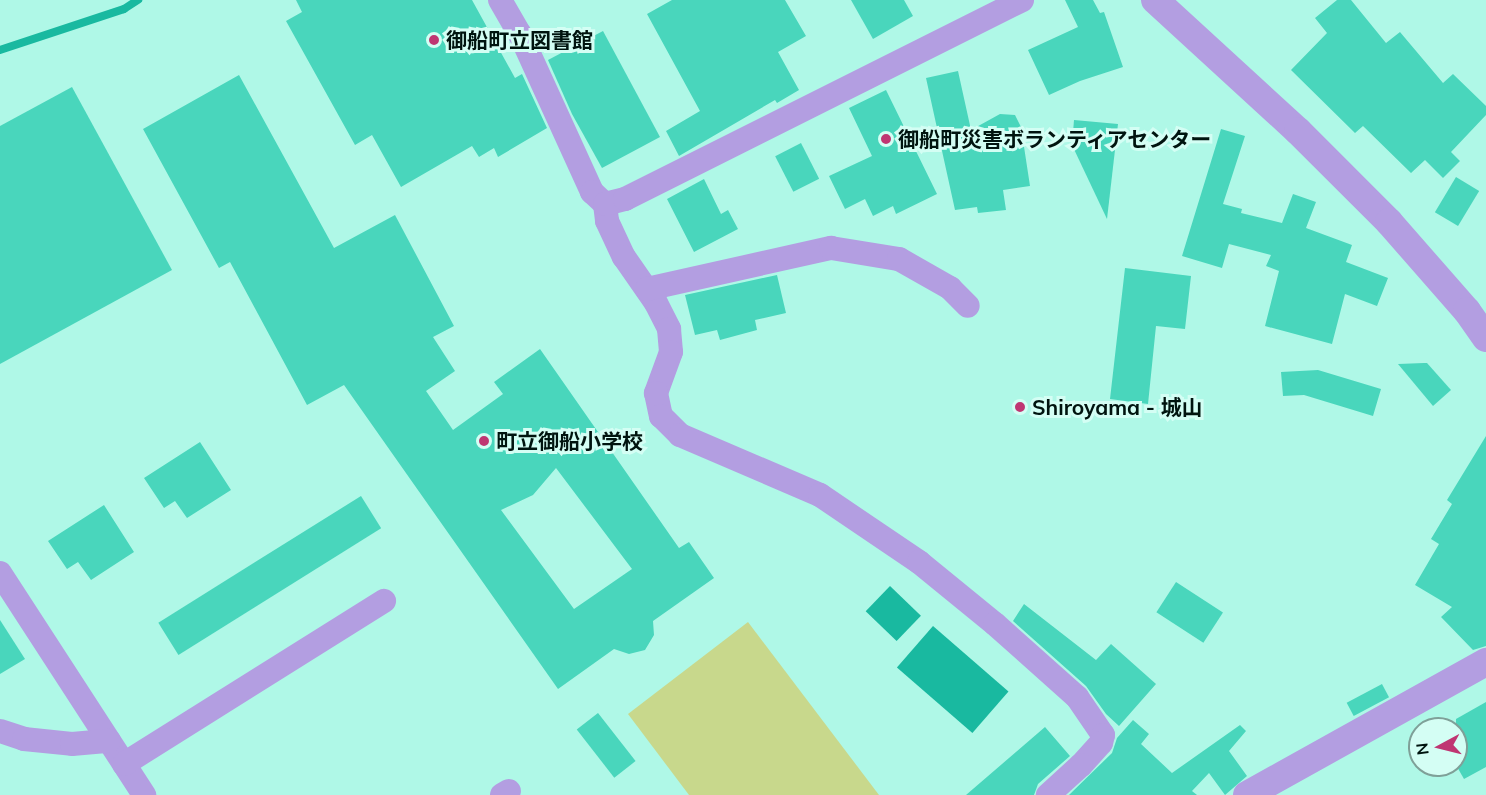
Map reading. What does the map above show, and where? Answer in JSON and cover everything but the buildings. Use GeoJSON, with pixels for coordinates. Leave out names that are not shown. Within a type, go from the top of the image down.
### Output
{"type":"FeatureCollection","features":[{"type":"Feature","properties":{"kind":"street"},"geometry":{"type":"LineString","coordinates":[[500,0],[520,34],[592,192],[605,204],[607,221],[624,256],[669,329],[671,352],[656,393],[661,416],[680,435],[820,495],[919,562],[1050,672],[1091,716],[1103,735],[1101,743],[1082,765],[1048,795]]}},
{"type":"Feature","properties":{"kind":"street"},"geometry":{"type":"LineString","coordinates":[[605,204],[625,199],[1022,0]]}},
{"type":"Feature","properties":{"kind":"street"},"geometry":{"type":"LineString","coordinates":[[1155,0],[1298,131],[1389,222],[1467,311],[1486,338]]}},
{"type":"Feature","properties":{"kind":"street"},"geometry":{"type":"LineString","coordinates":[[647,290],[831,248],[899,259],[950,288],[968,306]]}},
{"type":"Feature","properties":{"kind":"street"},"geometry":{"type":"LineString","coordinates":[[0,573],[144,795]]}},
{"type":"Feature","properties":{"kind":"street"},"geometry":{"type":"LineString","coordinates":[[124,764],[384,601]]}},
{"type":"Feature","properties":{"kind":"street"},"geometry":{"type":"LineString","coordinates":[[1247,795],[1486,662]]}},
{"type":"Feature","properties":{"kind":"street"},"geometry":{"type":"LineString","coordinates":[[0,731],[24,739],[72,744],[110,741]]}},
{"type":"Feature","properties":{"kind":"shaded area"},"geometry":{"type":"Polygon","coordinates":[[[890,586],[921,616],[897,641],[866,611],[890,586]]]}},
{"type":"Feature","properties":{"kind":"shaded area"},"geometry":{"type":"Polygon","coordinates":[[[748,622],[879,795],[689,795],[628,714],[748,622]]]}},
{"type":"Feature","properties":{"kind":"shaded area"},"geometry":{"type":"Polygon","coordinates":[[[933,626],[1008,692],[972,733],[897,668],[933,626]]]}},
{"type":"Feature","properties":{"kind":"waterway"},"geometry":{"type":"LineString","coordinates":[[0,50],[124,9],[138,0]]}},
{"type":"Feature","properties":{"kind":"place","name":"御船町立図書館"},"geometry":{"type":"Point","coordinates":[434,40]}},
{"type":"Feature","properties":{"kind":"place","name":"御船町災害ボランティアセンター"},"geometry":{"type":"Point","coordinates":[886,139]}},
{"type":"Feature","properties":{"kind":"place","name":"Shiroyama - 城山"},"geometry":{"type":"Point","coordinates":[1020,407]}},
{"type":"Feature","properties":{"kind":"place","name":"町立御船小学校"},"geometry":{"type":"Point","coordinates":[484,441]}}]}
